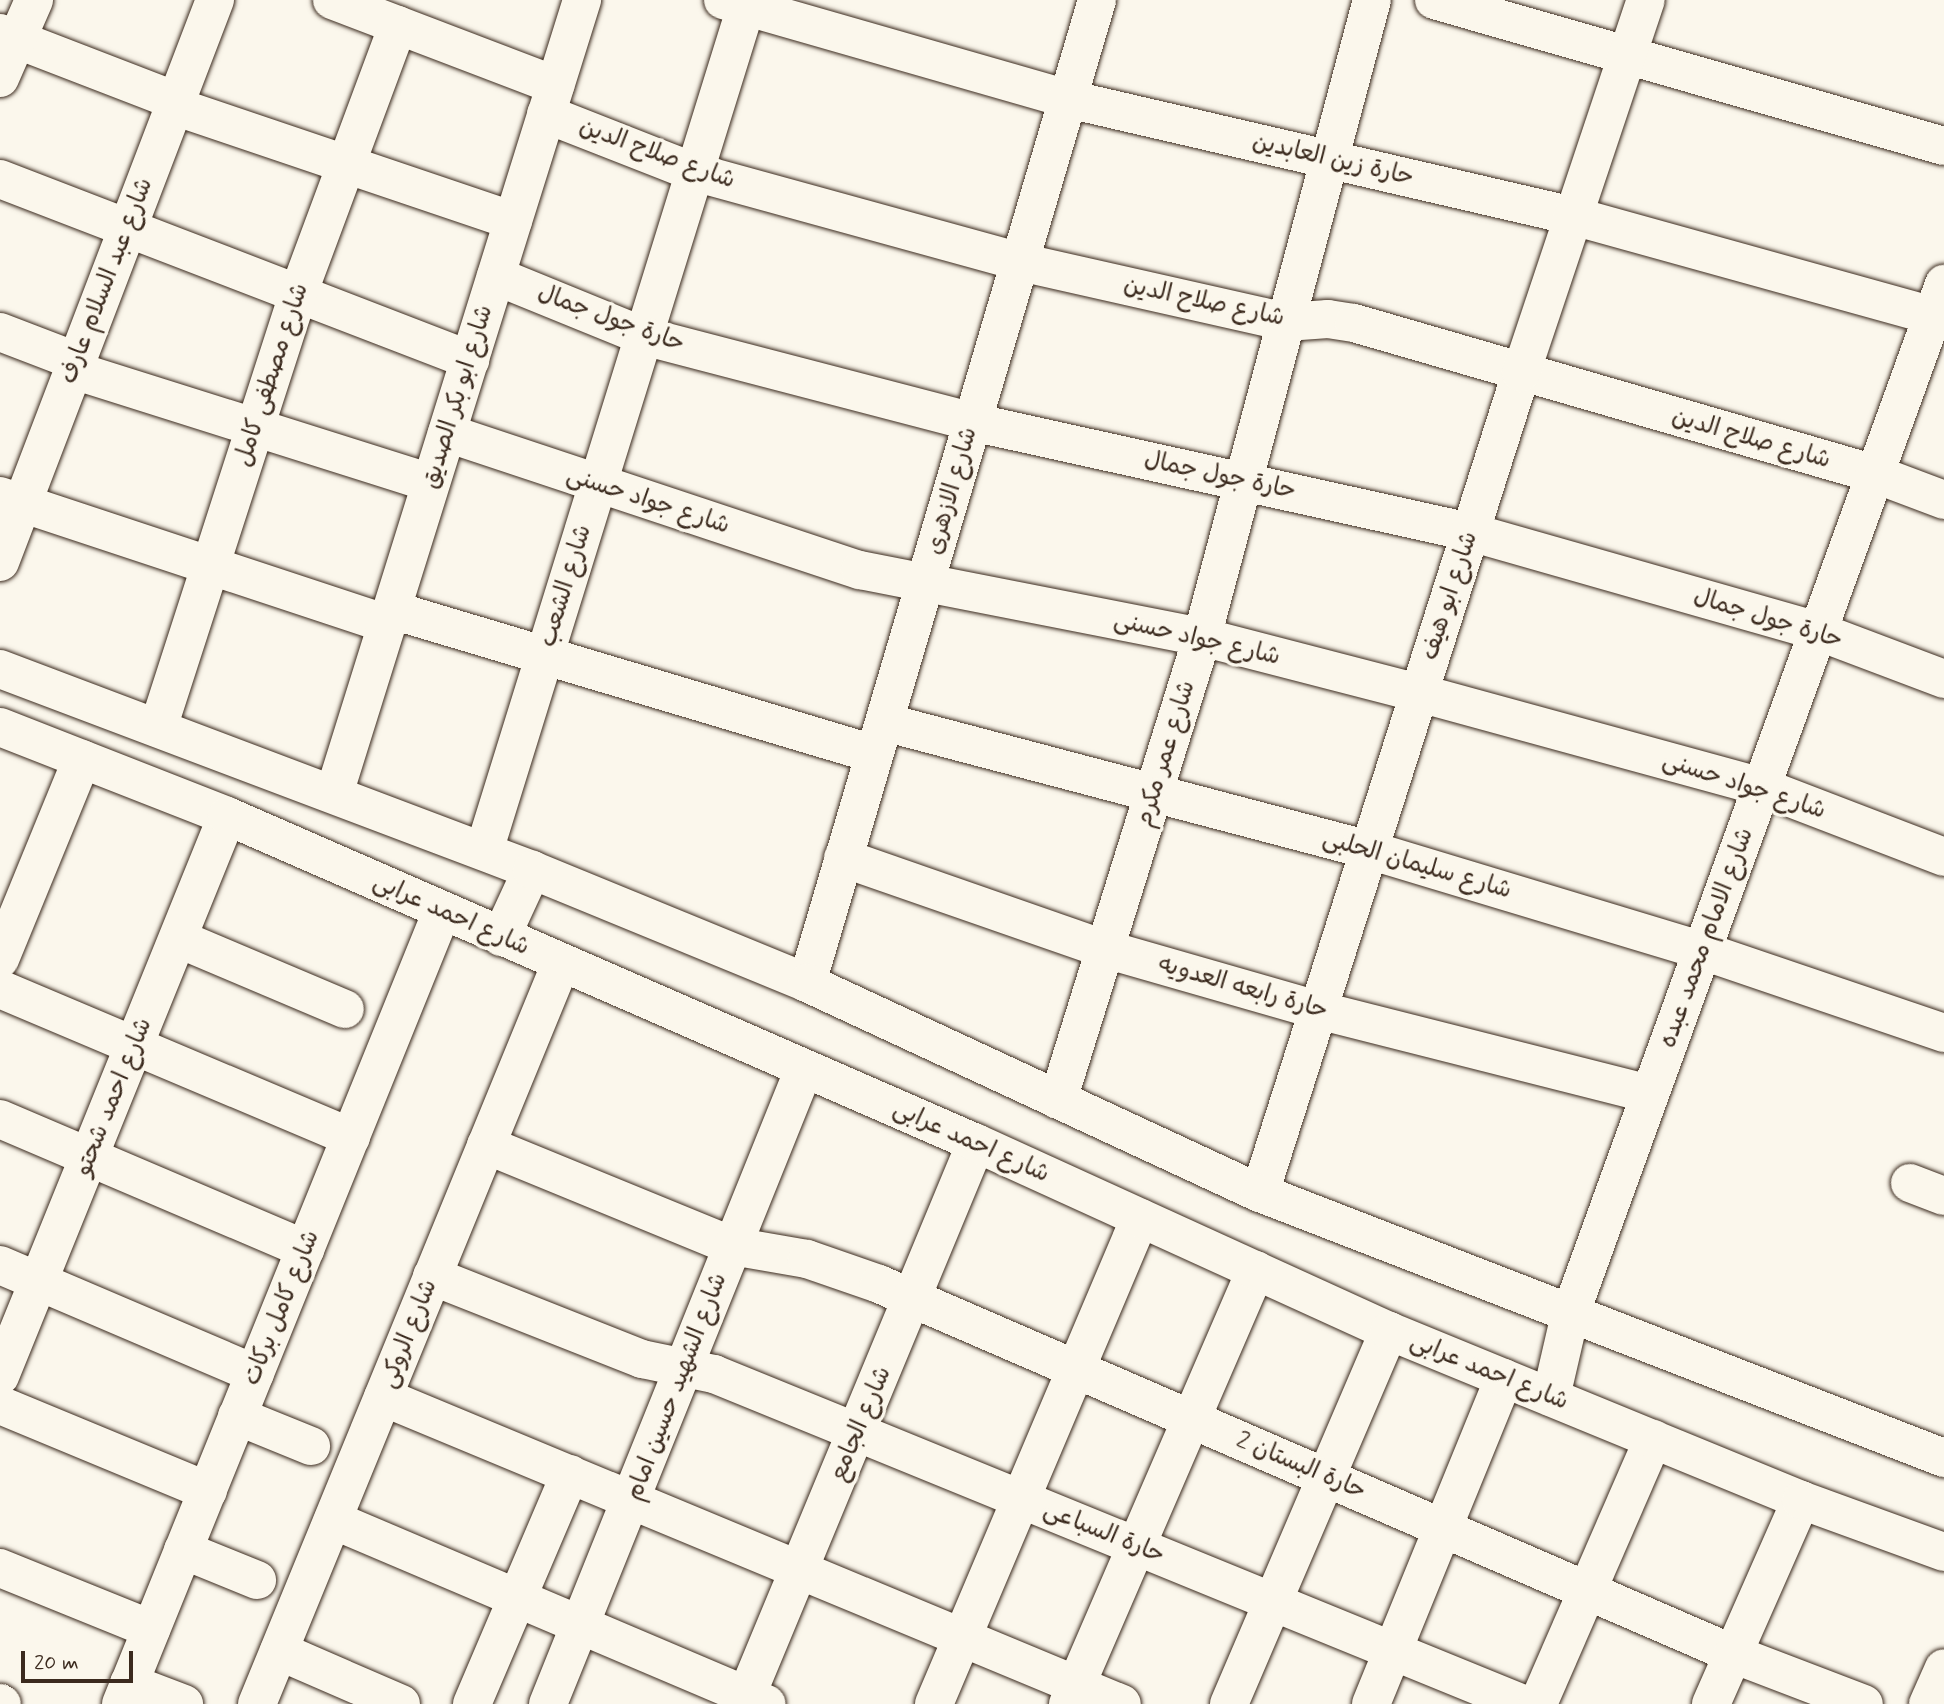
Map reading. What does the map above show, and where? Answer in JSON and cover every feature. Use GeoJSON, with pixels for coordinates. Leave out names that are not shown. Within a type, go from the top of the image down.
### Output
{"type":"FeatureCollection","features":[{"type":"Feature","properties":{"kind":"street"},"geometry":{"type":"LineString","coordinates":[[0,78],[8,36],[34,0]]}},
{"type":"Feature","properties":{"kind":"street","name":"شارع عبد السلام عارف"},"geometry":{"type":"LineString","coordinates":[[0,562],[11,500],[75,366],[215,0]]}},
{"type":"Feature","properties":{"kind":"street","name":"شارع صلاح الدين"},"geometry":{"type":"LineString","coordinates":[[332,0],[398,25],[694,172],[1020,262],[1286,322],[1328,318],[1354,323],[1875,474],[1944,500]]}},
{"type":"Feature","properties":{"kind":"street","name":"شارع ابو بكر الصديق"},"geometry":{"type":"LineString","coordinates":[[334,794],[582,0]]}},
{"type":"Feature","properties":{"kind":"street","name":"شارع الازهرى"},"geometry":{"type":"LineString","coordinates":[[807,983],[1097,0]]}},
{"type":"Feature","properties":{"kind":"street","name":"شارع عمر مكرم"},"geometry":{"type":"LineString","coordinates":[[1058,1100],[1202,637],[1373,0]]}},
{"type":"Feature","properties":{"kind":"street"},"geometry":{"type":"LineString","coordinates":[[1434,0],[1626,58],[1944,146]]}},
{"type":"Feature","properties":{"kind":"street","name":"شارع ابو هيف"},"geometry":{"type":"LineString","coordinates":[[1260,1193],[1521,373],[1646,0]]}},
{"type":"Feature","properties":{"kind":"street","name":"حارة زين العابدين"},"geometry":{"type":"LineString","coordinates":[[738,3],[1068,99],[1573,216],[1940,306]]}},
{"type":"Feature","properties":{"kind":"street","name":"شارع الشعب"},"geometry":{"type":"LineString","coordinates":[[484,851],[694,172],[738,3]]}},
{"type":"Feature","properties":{"kind":"street","name":"شارع مصطفى كامل"},"geometry":{"type":"LineString","coordinates":[[158,728],[298,294],[398,25]]}},
{"type":"Feature","properties":{"kind":"street"},"geometry":{"type":"LineString","coordinates":[[8,36],[175,104],[513,221]]}},
{"type":"Feature","properties":{"kind":"street"},"geometry":{"type":"LineString","coordinates":[[0,179],[470,360]]}},
{"type":"Feature","properties":{"kind":"street","name":"حارة جول جمال"},"geometry":{"type":"LineString","coordinates":[[496,276],[643,336],[972,422],[1470,532],[1817,631],[1944,679]]}},
{"type":"Feature","properties":{"kind":"street","name":"شارع الامام محمد عبده"},"geometry":{"type":"LineString","coordinates":[[1550,1397],[1570,1315],[1817,631],[1940,306]]}},
{"type":"Feature","properties":{"kind":"street"},"geometry":{"type":"LineString","coordinates":[[0,332],[75,366],[431,483]]}},
{"type":"Feature","properties":{"kind":"street","name":"شارع جواد حسنى"},"geometry":{"type":"LineString","coordinates":[[447,433],[597,485],[860,570],[1202,637],[1419,693],[1762,787],[1944,857]]}},
{"type":"Feature","properties":{"kind":"street","name":"شارع سليمان الحلبى"},"geometry":{"type":"LineString","coordinates":[[11,500],[209,568],[389,617],[879,738],[1154,793],[1369,850],[1703,951],[1944,1033]]}},
{"type":"Feature","properties":{"kind":"street"},"geometry":{"type":"LineString","coordinates":[[0,669],[532,870],[807,983],[1260,1193],[1944,1458]]}},
{"type":"Feature","properties":{"kind":"street","name":"شارع احمد عرابى"},"geometry":{"type":"LineString","coordinates":[[0,727],[228,817],[976,1143],[1389,1331],[1801,1500],[1944,1552]]}},
{"type":"Feature","properties":{"kind":"street"},"geometry":{"type":"LineString","coordinates":[[0,959],[82,759]]}},
{"type":"Feature","properties":{"kind":"street","name":"شارع احمد شحتو"},"geometry":{"type":"LineString","coordinates":[[0,1376],[228,817]]}},
{"type":"Feature","properties":{"kind":"street","name":"حارة رابعه العدويه"},"geometry":{"type":"LineString","coordinates":[[843,858],[1105,949],[1318,1010],[1650,1094]]}},
{"type":"Feature","properties":{"kind":"street"},"geometry":{"type":"LineString","coordinates":[[501,937],[532,870]]}},
{"type":"Feature","properties":{"kind":"street","name":"شارع كامل بركات"},"geometry":{"type":"LineString","coordinates":[[125,1693],[442,911]]}},
{"type":"Feature","properties":{"kind":"street"},"geometry":{"type":"LineString","coordinates":[[178,939],[345,1009]]}},
{"type":"Feature","properties":{"kind":"street","name":"شارع الروكى"},"geometry":{"type":"LineString","coordinates":[[257,1704],[561,963]]}},
{"type":"Feature","properties":{"kind":"street"},"geometry":{"type":"LineString","coordinates":[[0,989],[134,1048],[351,1137]]}},
{"type":"Feature","properties":{"kind":"street","name":"شارع الشهيد حسين امام"},"geometry":{"type":"LineString","coordinates":[[548,1704],[633,1501],[683,1365],[804,1069]]}},
{"type":"Feature","properties":{"kind":"street"},"geometry":{"type":"LineString","coordinates":[[0,1119],[88,1160],[305,1249]]}},
{"type":"Feature","properties":{"kind":"street","name":"شارع الجامع"},"geometry":{"type":"LineString","coordinates":[[752,1701],[799,1570],[976,1143]]}},
{"type":"Feature","properties":{"kind":"street","name":"حارة البستان 2"},"geometry":{"type":"LineString","coordinates":[[486,1145],[732,1247],[807,1259],[914,1298],[1733,1654],[1864,1704]]}},
{"type":"Feature","properties":{"kind":"street"},"geometry":{"type":"LineString","coordinates":[[934,1704],[1140,1217]]}},
{"type":"Feature","properties":{"kind":"street"},"geometry":{"type":"LineString","coordinates":[[0,1265],[255,1374]]}},
{"type":"Feature","properties":{"kind":"street"},"geometry":{"type":"LineString","coordinates":[[1072,1694],[1256,1270]]}},
{"type":"Feature","properties":{"kind":"street","name":"حارة السباعى"},"geometry":{"type":"LineString","coordinates":[[432,1276],[642,1359],[683,1365],[857,1432],[1523,1704]]}},
{"type":"Feature","properties":{"kind":"street"},"geometry":{"type":"LineString","coordinates":[[1229,1704],[1389,1331]]}},
{"type":"Feature","properties":{"kind":"street"},"geometry":{"type":"LineString","coordinates":[[1371,1704],[1446,1529],[1504,1378]]}},
{"type":"Feature","properties":{"kind":"street"},"geometry":{"type":"LineString","coordinates":[[383,1397],[962,1637],[1072,1694],[1122,1704]]}},
{"type":"Feature","properties":{"kind":"street"},"geometry":{"type":"LineString","coordinates":[[0,1405],[208,1491]]}},
{"type":"Feature","properties":{"kind":"street"},"geometry":{"type":"LineString","coordinates":[[237,1416],[311,1446]]}},
{"type":"Feature","properties":{"kind":"street"},"geometry":{"type":"LineString","coordinates":[[1538,1704],[1653,1439]]}},
{"type":"Feature","properties":{"kind":"street"},"geometry":{"type":"LineString","coordinates":[[472,1704],[570,1474]]}},
{"type":"Feature","properties":{"kind":"street"},"geometry":{"type":"LineString","coordinates":[[1711,1704],[1801,1500]]}},
{"type":"Feature","properties":{"kind":"street"},"geometry":{"type":"LineString","coordinates":[[332,1520],[581,1625],[752,1701]]}},
{"type":"Feature","properties":{"kind":"street"},"geometry":{"type":"LineString","coordinates":[[183,1550],[257,1580]]}},
{"type":"Feature","properties":{"kind":"street"},"geometry":{"type":"LineString","coordinates":[[0,1568],[151,1629]]}},
{"type":"Feature","properties":{"kind":"street"},"geometry":{"type":"LineString","coordinates":[[279,1651],[401,1704]]}},
{"type":"Feature","properties":{"kind":"street"},"geometry":{"type":"LineString","coordinates":[[1928,1704],[1944,1668]]}},
{"type":"Feature","properties":{"kind":"street"},"geometry":{"type":"LineString","coordinates":[[125,1693],[184,1704]]}}]}
